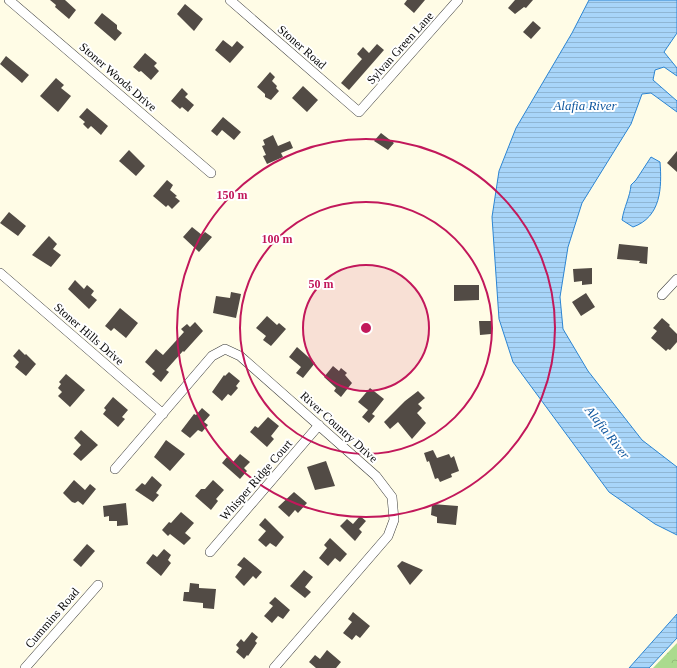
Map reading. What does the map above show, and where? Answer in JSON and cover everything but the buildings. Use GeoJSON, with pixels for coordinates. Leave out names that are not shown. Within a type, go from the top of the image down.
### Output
{"type":"FeatureCollection","features":[{"type":"Feature","properties":{"kind":"street","name":"Stoner Woods Drive"},"geometry":{"type":"LineString","coordinates":[[9,0],[211,173]]}},
{"type":"Feature","properties":{"kind":"street","name":"Stoner Road"},"geometry":{"type":"LineString","coordinates":[[230,0],[359,112]]}},
{"type":"Feature","properties":{"kind":"street","name":"Sylvan Green Lane"},"geometry":{"type":"LineString","coordinates":[[359,112],[458,0]]}},
{"type":"Feature","properties":{"kind":"street","name":"Stoner Hills Drive"},"geometry":{"type":"LineString","coordinates":[[0,273],[163,414]]}},
{"type":"Feature","properties":{"kind":"street"},"geometry":{"type":"LineString","coordinates":[[662,295],[677,279]]}},
{"type":"Feature","properties":{"kind":"street","name":"River Country Drive"},"geometry":{"type":"LineString","coordinates":[[115,468],[212,356],[224,350],[240,356],[376,476],[392,497],[394,520],[388,536],[274,668]]}},
{"type":"Feature","properties":{"kind":"street","name":"Whisper Ridge Court"},"geometry":{"type":"LineString","coordinates":[[210,552],[319,425]]}},
{"type":"Feature","properties":{"kind":"street","name":"Cummins Road"},"geometry":{"type":"LineString","coordinates":[[25,668],[98,585]]}},
{"type":"Feature","properties":{"kind":"green space"},"geometry":{"type":"Polygon","coordinates":[[[677,643],[677,668],[653,668],[677,643]]]}},
{"type":"Feature","properties":{"kind":"water","name":"Alafia River"},"geometry":{"type":"Polygon","coordinates":[[[589,0],[677,0],[677,33],[664,52],[677,68],[677,76],[664,67],[655,70],[653,80],[677,101],[677,112],[651,93],[642,94],[631,124],[582,203],[568,247],[560,297],[563,329],[588,371],[642,440],[677,467],[677,535],[655,524],[609,492],[513,362],[499,319],[492,217],[499,171],[516,128],[572,33],[589,0]]]}},
{"type":"Feature","properties":{"kind":"water"},"geometry":{"type":"Polygon","coordinates":[[[651,157],[660,162],[661,182],[658,200],[649,216],[633,227],[622,220],[623,215],[631,185],[651,157]]]}},
{"type":"Feature","properties":{"kind":"water"},"geometry":{"type":"Polygon","coordinates":[[[677,614],[677,638],[649,668],[629,668],[677,614]]]}}]}
